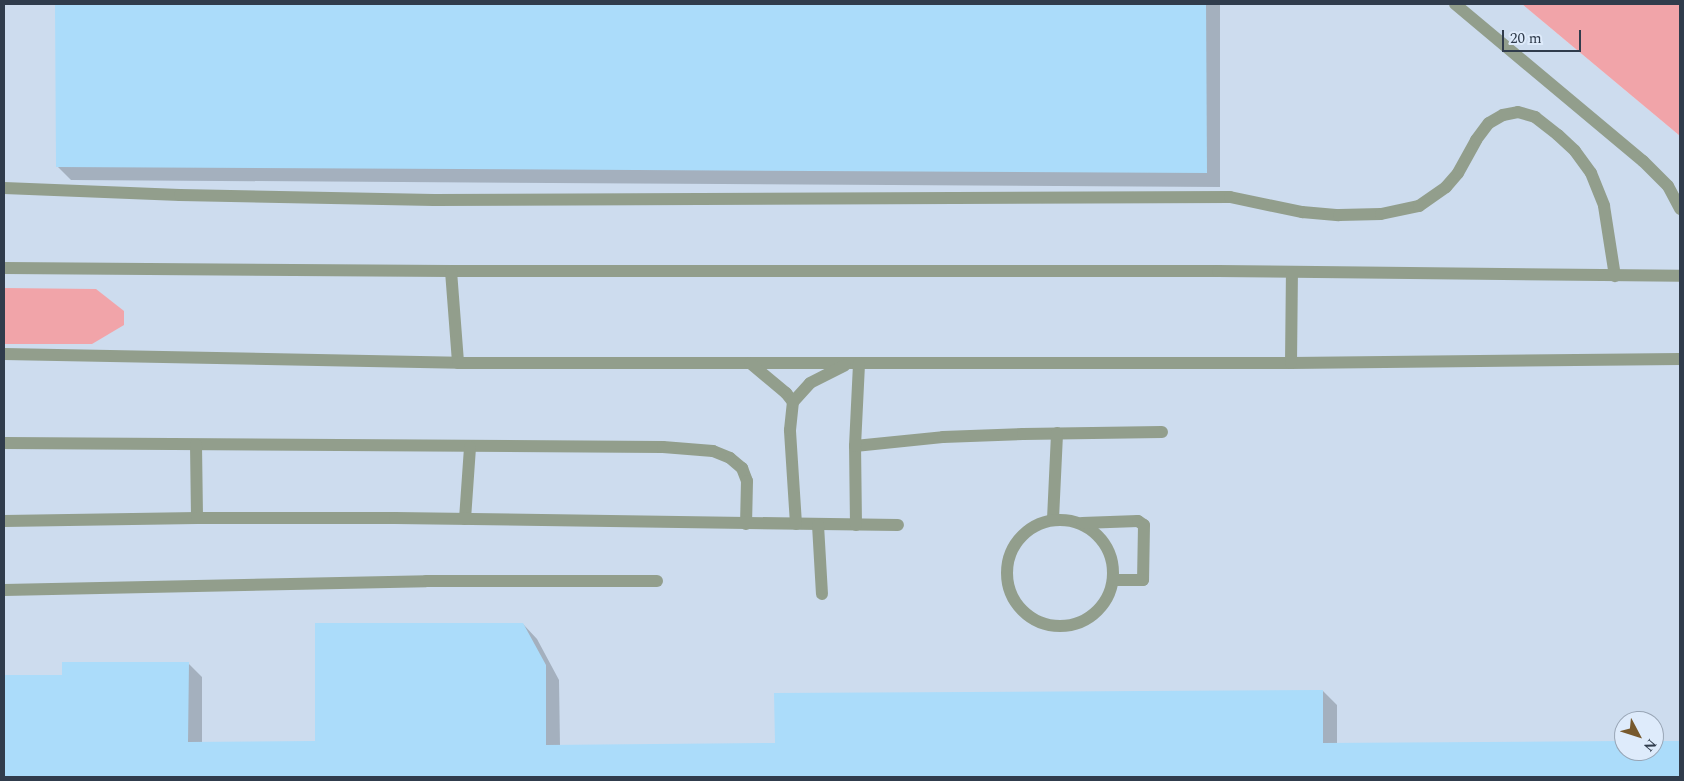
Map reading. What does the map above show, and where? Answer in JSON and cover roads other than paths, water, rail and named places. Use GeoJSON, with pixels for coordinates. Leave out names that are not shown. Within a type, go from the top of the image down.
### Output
{"type":"FeatureCollection","features":[{"type":"Feature","properties":{"kind":"lane"},"geometry":{"type":"LineString","coordinates":[[1455,4],[1643,161],[1668,186],[1680,209]]}},
{"type":"Feature","properties":{"kind":"lane"},"geometry":{"type":"LineString","coordinates":[[4,188],[180,195],[434,200],[1230,197],[1302,212],[1339,215],[1381,214],[1419,206],[1446,187],[1458,173],[1476,140],[1489,123],[1503,115],[1518,112],[1535,117],[1558,135],[1575,150],[1591,173],[1604,206],[1615,276]]}},
{"type":"Feature","properties":{"kind":"lane"},"geometry":{"type":"LineString","coordinates":[[4,268],[451,271],[1292,272],[1680,276]]}},
{"type":"Feature","properties":{"kind":"lane"},"geometry":{"type":"LineString","coordinates":[[451,271],[458,363]]}},
{"type":"Feature","properties":{"kind":"lane"},"geometry":{"type":"LineString","coordinates":[[1291,363],[1292,272]]}},
{"type":"Feature","properties":{"kind":"lane"},"geometry":{"type":"LineString","coordinates":[[4,354],[458,363],[1291,363],[1680,359]]}},
{"type":"Feature","properties":{"kind":"lane"},"geometry":{"type":"LineString","coordinates":[[750,363],[786,393],[793,402]]}},
{"type":"Feature","properties":{"kind":"lane"},"geometry":{"type":"LineString","coordinates":[[796,524],[790,430],[793,402],[819,377],[855,363]]}},
{"type":"Feature","properties":{"kind":"lane"},"geometry":{"type":"LineString","coordinates":[[855,363],[856,524]]}},
{"type":"Feature","properties":{"kind":"lane"},"geometry":{"type":"LineString","coordinates":[[856,446],[943,437],[1162,432]]}},
{"type":"Feature","properties":{"kind":"lane"},"geometry":{"type":"LineString","coordinates":[[1053,519],[1057,433]]}},
{"type":"Feature","properties":{"kind":"lane"},"geometry":{"type":"LineString","coordinates":[[4,443],[196,446],[662,447],[713,451],[730,458],[742,468],[747,481],[746,524]]}},
{"type":"Feature","properties":{"kind":"lane"},"geometry":{"type":"LineString","coordinates":[[196,446],[197,518]]}},
{"type":"Feature","properties":{"kind":"lane"},"geometry":{"type":"LineString","coordinates":[[465,519],[470,447]]}},
{"type":"Feature","properties":{"kind":"lane"},"geometry":{"type":"LineString","coordinates":[[4,521],[197,518],[465,519],[898,525]]}},
{"type":"Feature","properties":{"kind":"lane"},"geometry":{"type":"LineString","coordinates":[[1082,523],[1094,531],[1104,542],[1111,555],[1113,580],[1103,604],[1093,615],[1082,622],[1068,626],[1041,623],[1018,607],[1011,596],[1007,582],[1010,554],[1016,541],[1039,523],[1053,519],[1082,523],[1138,521],[1144,525],[1143,580],[1113,580]]}},
{"type":"Feature","properties":{"kind":"lane"},"geometry":{"type":"LineString","coordinates":[[818,524],[822,594]]}},
{"type":"Feature","properties":{"kind":"lane"},"geometry":{"type":"LineString","coordinates":[[4,590],[426,581],[657,581]]}}]}
